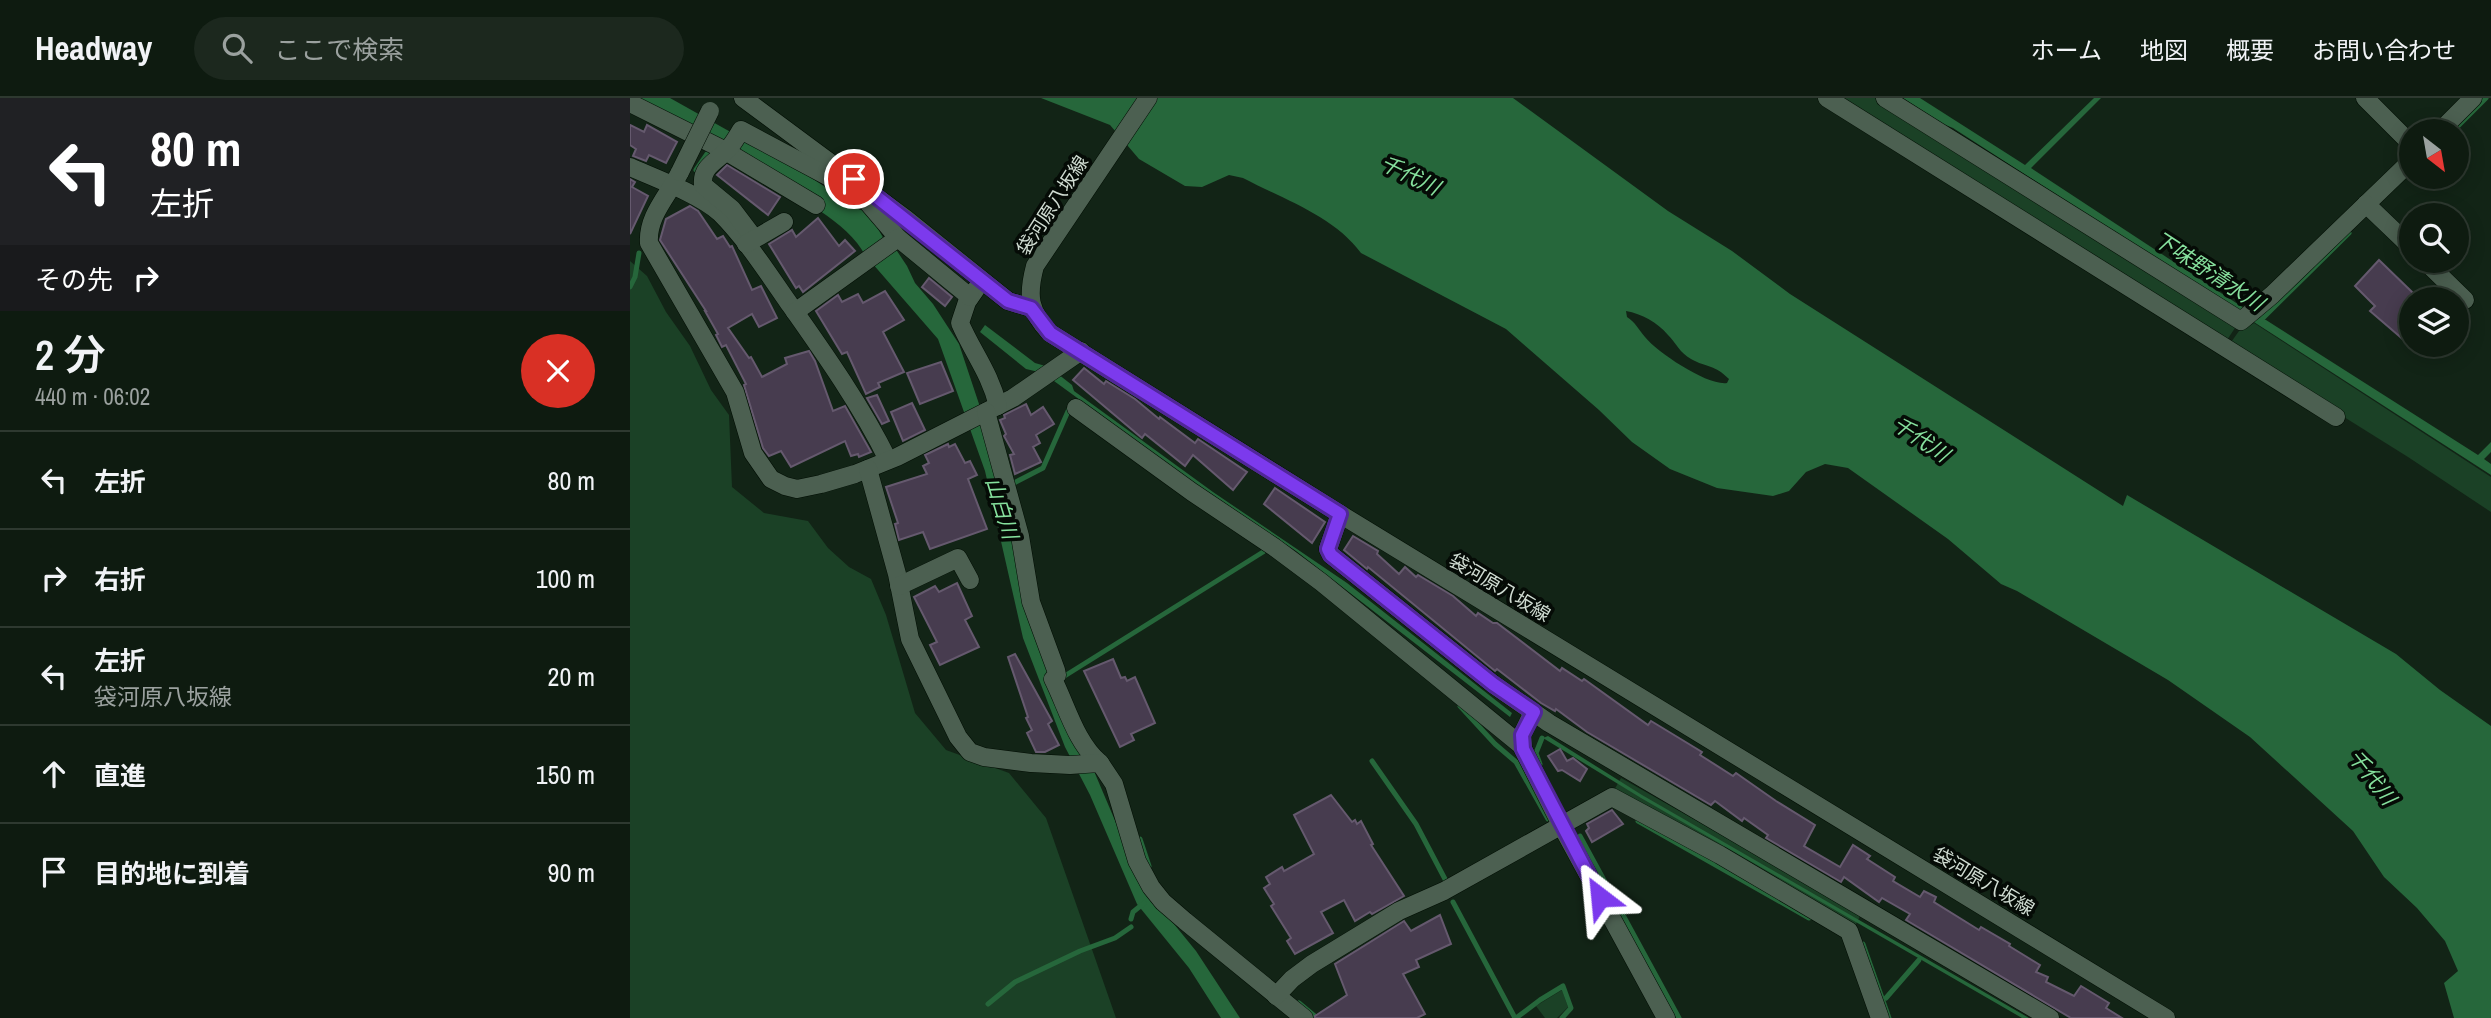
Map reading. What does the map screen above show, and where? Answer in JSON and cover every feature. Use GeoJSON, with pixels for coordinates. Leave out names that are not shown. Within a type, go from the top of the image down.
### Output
{"type":"FeatureCollection","features":[{"type":"Feature","properties":{"kind":"street"},"geometry":{"type":"LineString","coordinates":[[743,98],[854,179],[1008,301],[1031,303]]}},
{"type":"Feature","properties":{"kind":"street","name":"袋河原八坂線"},"geometry":{"type":"LineString","coordinates":[[1148,98],[1035,267],[1031,281],[1031,303],[1050,333],[1340,514],[2166,1018]]}},
{"type":"Feature","properties":{"kind":"street"},"geometry":{"type":"LineString","coordinates":[[1827,98],[2336,417]]}},
{"type":"Feature","properties":{"kind":"street"},"geometry":{"type":"LineString","coordinates":[[1885,98],[2241,321],[2272,295],[2399,172]]}},
{"type":"Feature","properties":{"kind":"street"},"geometry":{"type":"LineString","coordinates":[[2365,98],[2399,132]]}},
{"type":"Feature","properties":{"kind":"street"},"geometry":{"type":"LineString","coordinates":[[2452,119],[2473,98]]}},
{"type":"Feature","properties":{"kind":"street"},"geometry":{"type":"LineString","coordinates":[[630,103],[727,151],[810,201],[821,174]]}},
{"type":"Feature","properties":{"kind":"street"},"geometry":{"type":"LineString","coordinates":[[714,105],[653,217],[648,231],[649,243],[735,392],[753,453],[771,479],[797,489],[868,469],[989,410],[1041,380],[1081,351]]}},
{"type":"Feature","properties":{"kind":"street"},"geometry":{"type":"LineString","coordinates":[[854,179],[846,186],[741,130],[727,151],[708,167],[702,177],[703,185],[732,209],[876,435],[888,460]]}},
{"type":"Feature","properties":{"kind":"street"},"geometry":{"type":"LineString","coordinates":[[630,167],[676,179],[750,241]]}},
{"type":"Feature","properties":{"kind":"street"},"geometry":{"type":"LineString","coordinates":[[854,179],[856,189],[895,241],[970,297]]}},
{"type":"Feature","properties":{"kind":"street"},"geometry":{"type":"LineString","coordinates":[[2366,204],[2399,236]]}},
{"type":"Feature","properties":{"kind":"street"},"geometry":{"type":"LineString","coordinates":[[750,241],[784,222]]}},
{"type":"Feature","properties":{"kind":"street"},"geometry":{"type":"LineString","coordinates":[[796,312],[895,241]]}},
{"type":"Feature","properties":{"kind":"street"},"geometry":{"type":"LineString","coordinates":[[2437,273],[2451,287]]}},
{"type":"Feature","properties":{"kind":"street"},"geometry":{"type":"LineString","coordinates":[[982,280],[970,297],[960,323],[970,346],[984,365],[989,410],[1020,536],[1031,602],[1056,670],[1057,675],[1053,679],[1084,745],[1114,785],[1137,861],[1151,887],[1178,915],[1304,1018]]}},
{"type":"Feature","properties":{"kind":"street"},"geometry":{"type":"LineString","coordinates":[[1076,408],[1321,582],[1522,746],[1561,825],[1666,1018]]}},
{"type":"Feature","properties":{"kind":"street"},"geometry":{"type":"LineString","coordinates":[[868,469],[910,639],[958,737],[970,751],[984,757],[1031,763],[1097,763]]}},
{"type":"Feature","properties":{"kind":"street"},"geometry":{"type":"LineString","coordinates":[[1340,514],[1328,549],[1331,555],[1493,684],[1534,712],[1743,839],[2050,1018]]}},
{"type":"Feature","properties":{"kind":"street"},"geometry":{"type":"LineString","coordinates":[[899,586],[958,558],[970,580]]}},
{"type":"Feature","properties":{"kind":"street"},"geometry":{"type":"LineString","coordinates":[[1522,746],[1522,735],[1534,712]]}},
{"type":"Feature","properties":{"kind":"street"},"geometry":{"type":"LineString","coordinates":[[1276,996],[1312,964],[1399,911],[1444,891],[1612,796],[1720,855],[1849,931],[1880,1018]]}},
{"type":"Feature","properties":{"kind":"shaded area"},"geometry":{"type":"Polygon","coordinates":[[[1838,98],[1875,98],[2235,328],[2225,343],[1838,98]]]}},
{"type":"Feature","properties":{"kind":"shaded area"},"geometry":{"type":"Polygon","coordinates":[[[630,261],[647,276],[666,312],[690,346],[711,390],[729,415],[732,487],[764,513],[808,521],[828,548],[849,567],[871,579],[886,615],[915,713],[946,750],[1009,773],[1046,818],[1116,1018],[630,1018],[630,261]]]}},
{"type":"Feature","properties":{"kind":"shaded area"},"geometry":{"type":"Polygon","coordinates":[[[2254,323],[2491,477],[2491,512],[2229,345],[2239,331],[2254,323]]]}},
{"type":"Feature","properties":{"kind":"shaded area"},"geometry":{"type":"Polygon","coordinates":[[[1621,778],[1861,914],[1853,930],[1613,792],[1621,778]]]}},
{"type":"Feature","properties":{"kind":"shaded area"},"geometry":{"type":"Polygon","coordinates":[[[1562,990],[1568,1007],[1557,1018],[1545,1018],[1536,1006],[1562,990]]]}},
{"type":"Feature","properties":{"kind":"water","name":"山白川"},"geometry":{"type":"Polygon","coordinates":[[[636,98],[670,98],[807,175],[860,210],[866,208],[885,241],[895,248],[915,283],[933,304],[959,344],[988,431],[1021,564],[1088,757],[1133,863],[1240,1018],[1221,1018],[1189,968],[1137,904],[1090,795],[1065,747],[1023,638],[985,471],[938,339],[846,231],[802,200],[636,98]]]}},
{"type":"Feature","properties":{"kind":"water","name":"千代川"},"geometry":{"type":"Polygon","coordinates":[[[1041,98],[1513,98],[1668,211],[1732,251],[1790,294],[2123,506],[2127,495],[2396,654],[2440,690],[2491,726],[2491,1018],[2454,1018],[2444,983],[2458,971],[2445,941],[2417,908],[2384,877],[2353,831],[2250,737],[2168,680],[2001,584],[1948,539],[1848,468],[1825,464],[1806,472],[1789,491],[1773,496],[1717,488],[1670,469],[1632,442],[1506,329],[1361,253],[1350,240],[1322,219],[1243,178],[1229,175],[1202,187],[1185,186],[1139,159],[1110,125],[1041,98]],[[1626,311],[1627,317],[1651,344],[1696,374],[1719,383],[1727,383],[1729,379],[1724,374],[1687,357],[1659,326],[1626,311]]]}},
{"type":"Feature","properties":{"kind":"water"},"geometry":{"type":"Polygon","coordinates":[[[1903,98],[1920,98],[2025,165],[2094,98],[2101,98],[2031,168],[2259,318],[2478,455],[2491,442],[2491,452],[2484,459],[2491,464],[2491,475],[1953,128],[1903,98]]]}},
{"type":"Feature","properties":{"kind":"water"},"geometry":{"type":"Polygon","coordinates":[[[985,325],[1035,363],[1049,367],[1072,385],[1074,391],[1213,492],[1347,583],[1512,713],[1510,717],[1296,551],[1190,480],[1043,373],[1026,369],[980,332],[985,325]]]}},
{"type":"Feature","properties":{"kind":"water"},"geometry":{"type":"Polygon","coordinates":[[[1548,736],[1642,795],[2029,1018],[2022,1018],[1641,798],[1543,738],[1548,736]]]}},
{"type":"Feature","properties":{"kind":"building"},"geometry":{"type":"Polygon","coordinates":[[[630,125],[644,132],[647,125],[677,142],[666,163],[649,155],[646,161],[633,156],[636,149],[630,145],[630,125]]]}},
{"type":"Feature","properties":{"kind":"building"},"geometry":{"type":"Polygon","coordinates":[[[727,165],[780,197],[768,215],[717,175],[727,165]]]}},
{"type":"Feature","properties":{"kind":"building"},"geometry":{"type":"Polygon","coordinates":[[[630,179],[635,182],[632,187],[648,196],[630,234],[630,179]]]}},
{"type":"Feature","properties":{"kind":"building"},"geometry":{"type":"Polygon","coordinates":[[[690,206],[698,211],[717,239],[723,236],[730,247],[732,246],[752,290],[761,286],[777,318],[759,327],[752,314],[728,328],[749,358],[751,357],[762,377],[787,364],[785,358],[809,351],[833,411],[845,406],[871,452],[859,457],[858,454],[851,456],[845,441],[791,467],[781,451],[769,456],[763,448],[744,385],[746,384],[726,345],[722,347],[706,311],[660,240],[666,219],[690,206]]]}},
{"type":"Feature","properties":{"kind":"building"},"geometry":{"type":"Polygon","coordinates":[[[818,218],[839,246],[845,240],[855,251],[803,292],[799,286],[796,288],[769,244],[792,230],[796,237],[818,218]]]}},
{"type":"Feature","properties":{"kind":"building"},"geometry":{"type":"Polygon","coordinates":[[[2379,260],[2407,287],[2399,287],[2399,336],[2370,311],[2375,306],[2355,286],[2379,260]]]}},
{"type":"Feature","properties":{"kind":"building"},"geometry":{"type":"Polygon","coordinates":[[[929,278],[952,297],[945,306],[922,287],[929,278]]]}},
{"type":"Feature","properties":{"kind":"building"},"geometry":{"type":"Polygon","coordinates":[[[885,291],[904,320],[883,332],[904,372],[878,383],[880,387],[866,394],[847,352],[842,354],[816,311],[838,295],[842,302],[858,294],[863,303],[885,291]]]}},
{"type":"Feature","properties":{"kind":"building"},"geometry":{"type":"Polygon","coordinates":[[[941,362],[953,391],[920,404],[907,373],[941,362]]]}},
{"type":"Feature","properties":{"kind":"building"},"geometry":{"type":"Polygon","coordinates":[[[1084,368],[1104,384],[1106,381],[1135,399],[1195,443],[1198,439],[1247,472],[1233,490],[1193,455],[1185,466],[1145,434],[1142,438],[1073,380],[1084,368]]]}},
{"type":"Feature","properties":{"kind":"building"},"geometry":{"type":"Polygon","coordinates":[[[877,395],[889,421],[882,424],[867,398],[877,395]]]}},
{"type":"Feature","properties":{"kind":"building"},"geometry":{"type":"Polygon","coordinates":[[[912,403],[925,430],[903,441],[891,412],[912,403]]]}},
{"type":"Feature","properties":{"kind":"building"},"geometry":{"type":"Polygon","coordinates":[[[1026,404],[1031,415],[1043,407],[1054,424],[1036,435],[1040,443],[1033,447],[1041,462],[1015,474],[1010,455],[1014,454],[1004,436],[1006,434],[1000,420],[1005,418],[1004,415],[1026,404]]]}},
{"type":"Feature","properties":{"kind":"building"},"geometry":{"type":"Polygon","coordinates":[[[948,444],[949,447],[955,444],[965,463],[970,461],[977,475],[968,479],[987,529],[930,549],[923,532],[899,540],[895,524],[898,523],[886,487],[927,474],[923,466],[929,463],[925,455],[948,444]]]}},
{"type":"Feature","properties":{"kind":"building"},"geometry":{"type":"Polygon","coordinates":[[[1275,488],[1325,522],[1312,543],[1264,504],[1275,488]]]}},
{"type":"Feature","properties":{"kind":"building"},"geometry":{"type":"Polygon","coordinates":[[[1353,536],[1378,551],[1377,554],[1399,574],[1405,567],[1416,577],[1418,575],[1453,596],[1476,616],[1478,613],[1497,623],[1560,671],[1562,668],[1582,681],[1584,679],[1648,725],[1651,721],[1702,752],[1700,755],[1733,776],[1736,773],[1815,825],[1804,846],[1840,867],[1853,845],[1870,856],[1867,859],[1895,877],[1893,881],[1920,897],[1924,891],[1936,897],[1934,902],[1979,930],[1981,927],[2010,944],[2009,946],[2040,965],[2036,972],[2048,977],[2046,982],[2074,996],[2081,986],[2109,1003],[2106,1008],[2122,1018],[2071,1018],[1906,920],[1910,914],[1882,898],[1879,902],[1844,877],[1841,882],[1766,838],[1768,835],[1744,818],[1742,821],[1715,801],[1711,805],[1587,732],[1556,709],[1555,711],[1541,703],[1497,669],[1495,671],[1344,550],[1353,536]]]}},
{"type":"Feature","properties":{"kind":"building"},"geometry":{"type":"Polygon","coordinates":[[[957,583],[972,616],[965,620],[979,647],[940,665],[930,645],[937,642],[914,597],[935,586],[939,592],[957,583]]]}},
{"type":"Feature","properties":{"kind":"building"},"geometry":{"type":"Polygon","coordinates":[[[1015,654],[1052,721],[1048,724],[1059,745],[1045,752],[1036,752],[1027,733],[1032,730],[1008,657],[1015,654]]]}},
{"type":"Feature","properties":{"kind":"building"},"geometry":{"type":"Polygon","coordinates":[[[1113,659],[1121,678],[1125,677],[1127,681],[1135,677],[1155,723],[1131,734],[1134,740],[1120,747],[1084,671],[1113,659]]]}},
{"type":"Feature","properties":{"kind":"building"},"geometry":{"type":"Polygon","coordinates":[[[1560,749],[1567,761],[1573,758],[1587,769],[1580,781],[1562,770],[1558,771],[1548,756],[1560,749]]]}},
{"type":"Feature","properties":{"kind":"building"},"geometry":{"type":"Polygon","coordinates":[[[1331,795],[1352,822],[1355,820],[1357,824],[1361,821],[1373,844],[1371,845],[1404,896],[1355,921],[1344,900],[1321,912],[1333,933],[1295,954],[1287,941],[1291,938],[1271,906],[1274,904],[1264,888],[1270,884],[1266,877],[1282,867],[1284,871],[1314,854],[1294,815],[1331,795]]]}},
{"type":"Feature","properties":{"kind":"building"},"geometry":{"type":"Polygon","coordinates":[[[1612,810],[1623,824],[1592,842],[1586,831],[1589,828],[1587,824],[1612,810]]]}},
{"type":"Feature","properties":{"kind":"building"},"geometry":{"type":"Polygon","coordinates":[[[1440,915],[1451,944],[1416,960],[1419,967],[1403,974],[1425,1014],[1417,1018],[1315,1018],[1347,995],[1335,964],[1404,921],[1411,931],[1440,915]]]}},
{"type":"Feature","properties":{"kind":"waterway"},"geometry":{"type":"LineString","coordinates":[[2465,119],[2486,98]]}},
{"type":"Feature","properties":{"kind":"waterway"},"geometry":{"type":"LineString","coordinates":[[696,170],[707,154]]}},
{"type":"Feature","properties":{"kind":"waterway","name":"下味野清水川"},"geometry":{"type":"LineString","coordinates":[[2260,321],[2349,233]]}},
{"type":"Feature","properties":{"kind":"waterway"},"geometry":{"type":"LineString","coordinates":[[630,287],[635,277],[639,253]]}},
{"type":"Feature","properties":{"kind":"waterway","name":"山白川"},"geometry":{"type":"LineString","coordinates":[[1010,485],[1043,468],[1069,409]]}},
{"type":"Feature","properties":{"kind":"waterway"},"geometry":{"type":"LineString","coordinates":[[1063,677],[1263,552]]}},
{"type":"Feature","properties":{"kind":"waterway"},"geometry":{"type":"LineString","coordinates":[[1460,706],[1495,744],[1516,762],[1548,819]]}},
{"type":"Feature","properties":{"kind":"waterway"},"geometry":{"type":"LineString","coordinates":[[1540,764],[1536,753],[1542,738]]}},
{"type":"Feature","properties":{"kind":"waterway"},"geometry":{"type":"LineString","coordinates":[[1372,761],[1416,824],[1446,881]]}},
{"type":"Feature","properties":{"kind":"waterway"},"geometry":{"type":"LineString","coordinates":[[1638,821],[1809,918]]}},
{"type":"Feature","properties":{"kind":"waterway"},"geometry":{"type":"LineString","coordinates":[[1580,836],[1679,1018]]}},
{"type":"Feature","properties":{"kind":"waterway"},"geometry":{"type":"LineString","coordinates":[[1140,839],[1149,866]]}},
{"type":"Feature","properties":{"kind":"waterway"},"geometry":{"type":"LineString","coordinates":[[1453,902],[1515,1018]]}},
{"type":"Feature","properties":{"kind":"waterway"},"geometry":{"type":"LineString","coordinates":[[1131,919],[1133,912],[1144,903]]}},
{"type":"Feature","properties":{"kind":"waterway"},"geometry":{"type":"LineString","coordinates":[[988,1004],[1015,982],[1080,951],[1115,938],[1131,927]]}},
{"type":"Feature","properties":{"kind":"waterway"},"geometry":{"type":"LineString","coordinates":[[1863,944],[1889,1018]]}},
{"type":"Feature","properties":{"kind":"waterway"},"geometry":{"type":"LineString","coordinates":[[1886,998],[1919,960]]}},
{"type":"Feature","properties":{"kind":"waterway"},"geometry":{"type":"LineString","coordinates":[[1516,1018],[1563,986],[1571,1008],[1562,1018]]}},
{"type":"Feature","properties":{"kind":"waterway"},"geometry":{"type":"LineString","coordinates":[[1299,1003],[1317,1018]]}},
{"type":"Feature","properties":{"kind":"route"},"geometry":{"type":"LineString","coordinates":[[854,179],[1008,301],[1031,308],[1039,322],[1050,333],[1340,514],[1328,549],[1331,555],[1493,684],[1534,712],[1522,735],[1523,749],[1600,897]]}}]}
